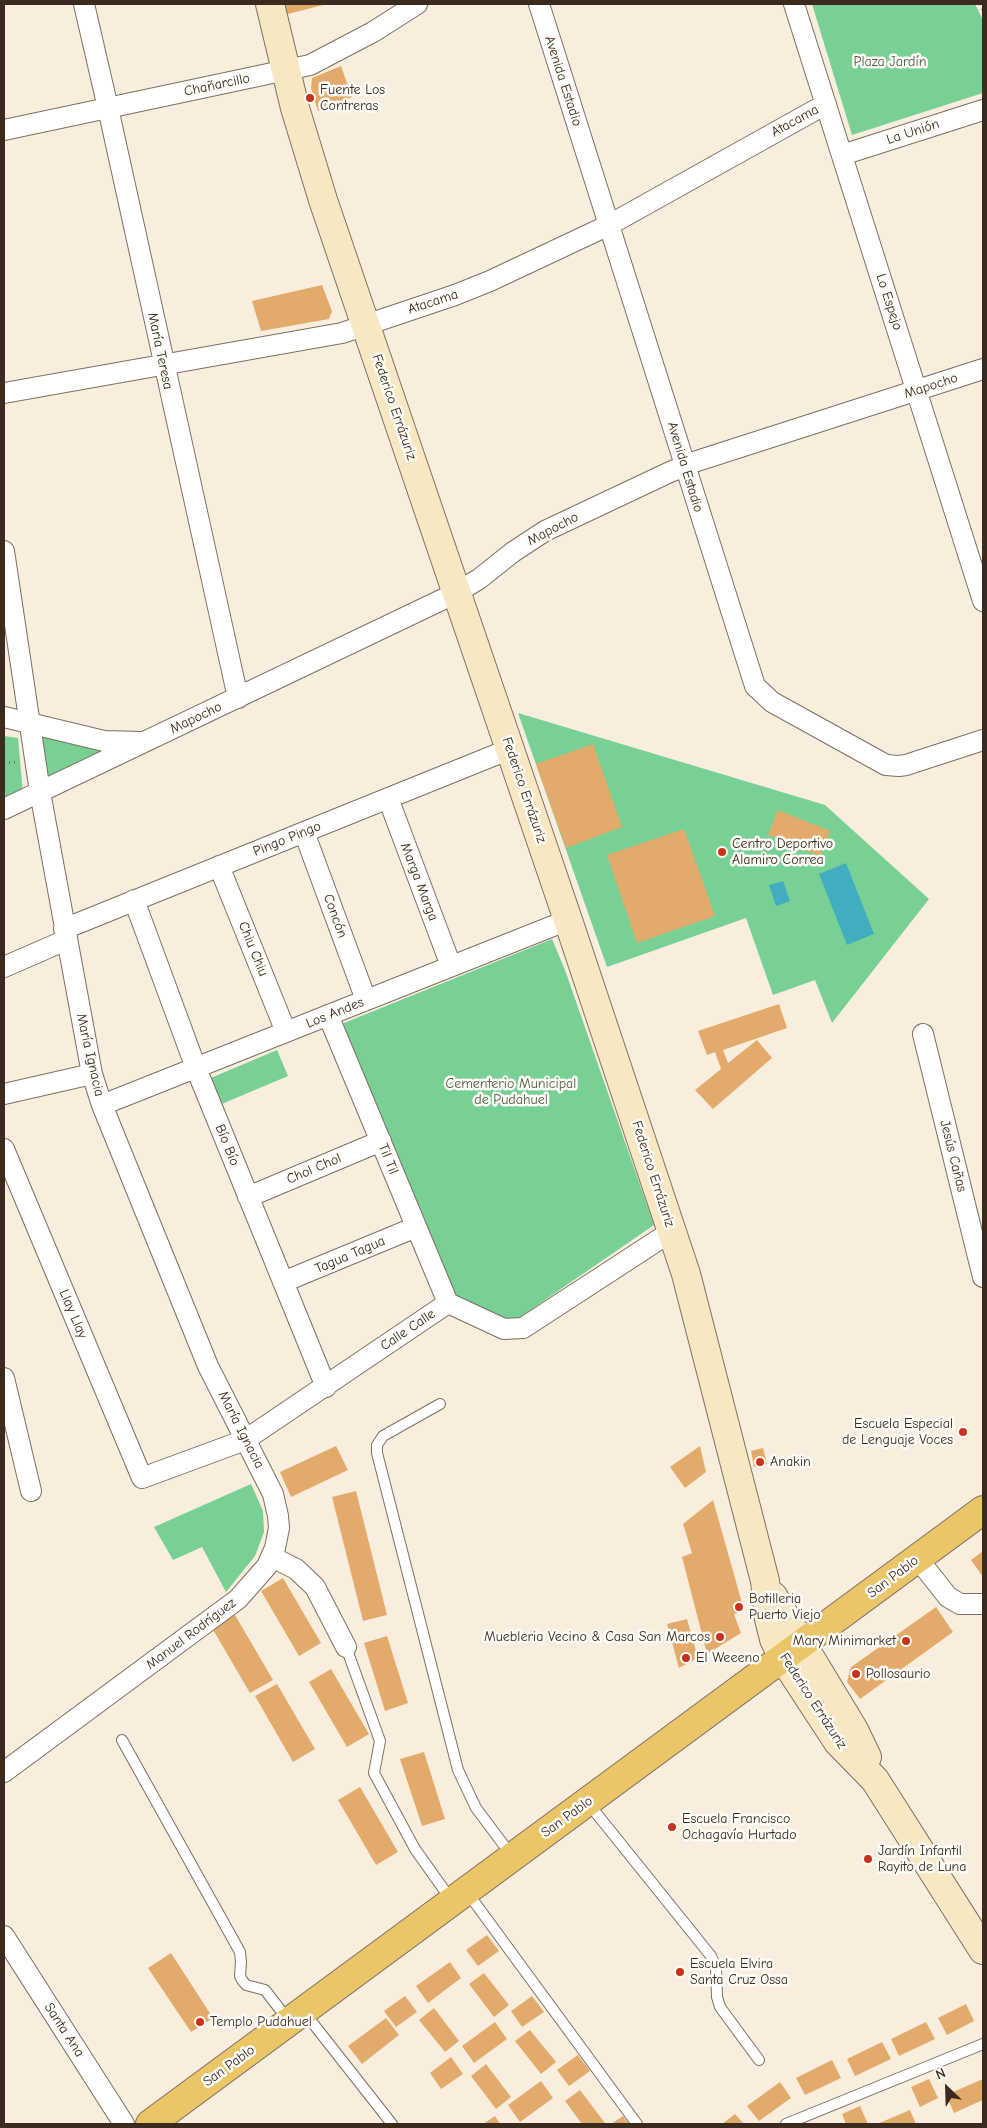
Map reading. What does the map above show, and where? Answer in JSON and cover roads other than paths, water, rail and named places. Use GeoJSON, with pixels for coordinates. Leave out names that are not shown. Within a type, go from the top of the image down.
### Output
{"type":"FeatureCollection","features":[{"type":"Feature","properties":{"kind":"main road","name":"San Pablo"},"geometry":{"type":"LineString","coordinates":[[150,2124],[983,1510]]}},
{"type":"Feature","properties":{"kind":"street","name":"María Teresa"},"geometry":{"type":"LineString","coordinates":[[84,4],[238,698]]}},
{"type":"Feature","properties":{"kind":"street","name":"Federico Errázuriz"},"geometry":{"type":"LineString","coordinates":[[270,4],[285,71],[308,151],[672,1231],[700,1325],[766,1581],[770,1627],[792,1652],[838,1742],[875,1780],[983,1950]]}},
{"type":"Feature","properties":{"kind":"street","name":"Chañarcillo"},"geometry":{"type":"LineString","coordinates":[[4,130],[310,65],[373,32],[417,4]]}},
{"type":"Feature","properties":{"kind":"street","name":"Avenida Estadio"},"geometry":{"type":"LineString","coordinates":[[539,4],[755,686],[765,698],[892,766],[906,765],[983,740]]}},
{"type":"Feature","properties":{"kind":"street","name":"Lo Espejo"},"geometry":{"type":"LineString","coordinates":[[794,4],[983,601]]}},
{"type":"Feature","properties":{"kind":"street","name":"Atacama"},"geometry":{"type":"LineString","coordinates":[[4,392],[342,333],[473,289],[609,225],[826,104]]}},
{"type":"Feature","properties":{"kind":"street","name":"La Unión"},"geometry":{"type":"LineString","coordinates":[[842,155],[983,110]]}},
{"type":"Feature","properties":{"kind":"street","name":"Mapocho"},"geometry":{"type":"LineString","coordinates":[[4,809],[456,593],[479,579],[513,552],[545,531],[685,466],[983,369]]}},
{"type":"Feature","properties":{"kind":"street","name":"María Ignacia"},"geometry":{"type":"LineString","coordinates":[[4,551],[40,792],[92,1074],[102,1105],[208,1366],[269,1484],[276,1504],[278,1528],[276,1548],[272,1557]]}},
{"type":"Feature","properties":{"kind":"street","name":"Mapocho"},"geometry":{"type":"LineString","coordinates":[[4,717],[104,741],[147,741]]}},
{"type":"Feature","properties":{"kind":"street","name":"Pingo Pingo"},"geometry":{"type":"LineString","coordinates":[[4,966],[134,900],[510,749]]}},
{"type":"Feature","properties":{"kind":"street","name":"Marga Marga"},"geometry":{"type":"LineString","coordinates":[[388,798],[451,966]]}},
{"type":"Feature","properties":{"kind":"street","name":"Concón"},"geometry":{"type":"LineString","coordinates":[[304,832],[366,1000]]}},
{"type":"Feature","properties":{"kind":"street","name":"Chiu Chiu"},"geometry":{"type":"LineString","coordinates":[[219,866],[286,1032]]}},
{"type":"Feature","properties":{"kind":"street","name":"Bío Bío"},"geometry":{"type":"LineString","coordinates":[[134,900],[196,1068],[326,1387]]}},
{"type":"Feature","properties":{"kind":"street","name":"Los Andes"},"geometry":{"type":"LineString","coordinates":[[102,1105],[568,920]]}},
{"type":"Feature","properties":{"kind":"street","name":"Til Til"},"geometry":{"type":"LineString","coordinates":[[328,1015],[448,1303]]}},
{"type":"Feature","properties":{"kind":"street","name":"Jesús Cañas"},"geometry":{"type":"LineString","coordinates":[[923,1034],[983,1278]]}},
{"type":"Feature","properties":{"kind":"street"},"geometry":{"type":"LineString","coordinates":[[4,1094],[92,1074]]}},
{"type":"Feature","properties":{"kind":"street","name":"Chol Chol"},"geometry":{"type":"LineString","coordinates":[[248,1197],[381,1141]]}},
{"type":"Feature","properties":{"kind":"street","name":"Llay Llay"},"geometry":{"type":"LineString","coordinates":[[4,1150],[142,1478]]}},
{"type":"Feature","properties":{"kind":"street","name":"Tagua Tagua"},"geometry":{"type":"LineString","coordinates":[[283,1282],[416,1227]]}},
{"type":"Feature","properties":{"kind":"street","name":"Calle Calle"},"geometry":{"type":"LineString","coordinates":[[142,1478],[245,1440],[448,1303],[504,1329],[523,1328],[672,1231]]}},
{"type":"Feature","properties":{"kind":"street"},"geometry":{"type":"LineString","coordinates":[[4,1378],[12,1447],[31,1491]]}},
{"type":"Feature","properties":{"kind":"street"},"geometry":{"type":"LineString","coordinates":[[272,1557],[296,1569],[315,1587],[346,1647]]}},
{"type":"Feature","properties":{"kind":"street","name":"Manuel Rodríguez"},"geometry":{"type":"LineString","coordinates":[[4,1772],[231,1605],[250,1587],[272,1557]]}},
{"type":"Feature","properties":{"kind":"street"},"geometry":{"type":"LineString","coordinates":[[918,1559],[948,1597],[960,1604],[983,1604]]}},
{"type":"Feature","properties":{"kind":"street","name":"Santa Ana"},"geometry":{"type":"LineString","coordinates":[[4,1936],[124,2124]]}},
{"type":"Feature","properties":{"kind":"lane"},"geometry":{"type":"LineString","coordinates":[[440,1404],[383,1436],[377,1445],[377,1453],[458,1770],[476,1808],[513,1857]]}},
{"type":"Feature","properties":{"kind":"lane"},"geometry":{"type":"LineString","coordinates":[[346,1647],[380,1741],[374,1773],[415,1849],[460,1896],[637,2124]]}},
{"type":"Feature","properties":{"kind":"lane"},"geometry":{"type":"LineString","coordinates":[[122,1740],[240,1952],[240,1976],[242,1980],[246,1985],[265,1990],[297,2016],[392,2124]]}},
{"type":"Feature","properties":{"kind":"lane"},"geometry":{"type":"LineString","coordinates":[[588,1802],[711,1956],[716,1968],[717,1998],[720,2007],[759,2060]]}},
{"type":"Feature","properties":{"kind":"lane"},"geometry":{"type":"LineString","coordinates":[[786,2124],[983,2044]]}},
{"type":"Feature","properties":{"kind":"water"},"geometry":{"type":"Polygon","coordinates":[[[846,863],[874,934],[847,945],[819,874],[846,863]]]}},
{"type":"Feature","properties":{"kind":"water"},"geometry":{"type":"Polygon","coordinates":[[[783,881],[790,901],[776,906],[769,885],[783,881]]]}},
{"type":"Feature","properties":{"kind":"place","name":"Fuente Los Contreras"},"geometry":{"type":"Point","coordinates":[310,98]}},
{"type":"Feature","properties":{"kind":"place","name":"Centro Deportivo Alamiro Correa"},"geometry":{"type":"Point","coordinates":[722,852]}},
{"type":"Feature","properties":{"kind":"place","name":"Escuela Especial de Lenguaje Voces"},"geometry":{"type":"Point","coordinates":[963,1432]}},
{"type":"Feature","properties":{"kind":"place","name":"Anakin"},"geometry":{"type":"Point","coordinates":[760,1462]}},
{"type":"Feature","properties":{"kind":"place","name":"Botilleria Puerto Viejo"},"geometry":{"type":"Point","coordinates":[739,1607]}},
{"type":"Feature","properties":{"kind":"place","name":"Muebleria Vecino & Casa San Marcos"},"geometry":{"type":"Point","coordinates":[720,1637]}},
{"type":"Feature","properties":{"kind":"place","name":"Mary Minimarket"},"geometry":{"type":"Point","coordinates":[906,1641]}},
{"type":"Feature","properties":{"kind":"place","name":"El Weeeno"},"geometry":{"type":"Point","coordinates":[686,1658]}},
{"type":"Feature","properties":{"kind":"place","name":"Pollosaurio"},"geometry":{"type":"Point","coordinates":[856,1674]}},
{"type":"Feature","properties":{"kind":"place","name":"Escuela Francisco Ochagavía Hurtado"},"geometry":{"type":"Point","coordinates":[672,1827]}},
{"type":"Feature","properties":{"kind":"place","name":"Jardín Infantil Rayito de Luna"},"geometry":{"type":"Point","coordinates":[868,1859]}},
{"type":"Feature","properties":{"kind":"place","name":"Escuela Elvira Santa Cruz Ossa"},"geometry":{"type":"Point","coordinates":[680,1972]}},
{"type":"Feature","properties":{"kind":"place","name":"Templo Pudahuel"},"geometry":{"type":"Point","coordinates":[200,2022]}},
{"type":"Feature","properties":{"kind":"park label","name":"Plaza Jardín"},"geometry":{"type":"Point","coordinates":[890,62]}},
{"type":"Feature","properties":{"kind":"park label","name":"Cementerio Municipal de Pudahuel"},"geometry":{"type":"Point","coordinates":[511,1092]}}]}
